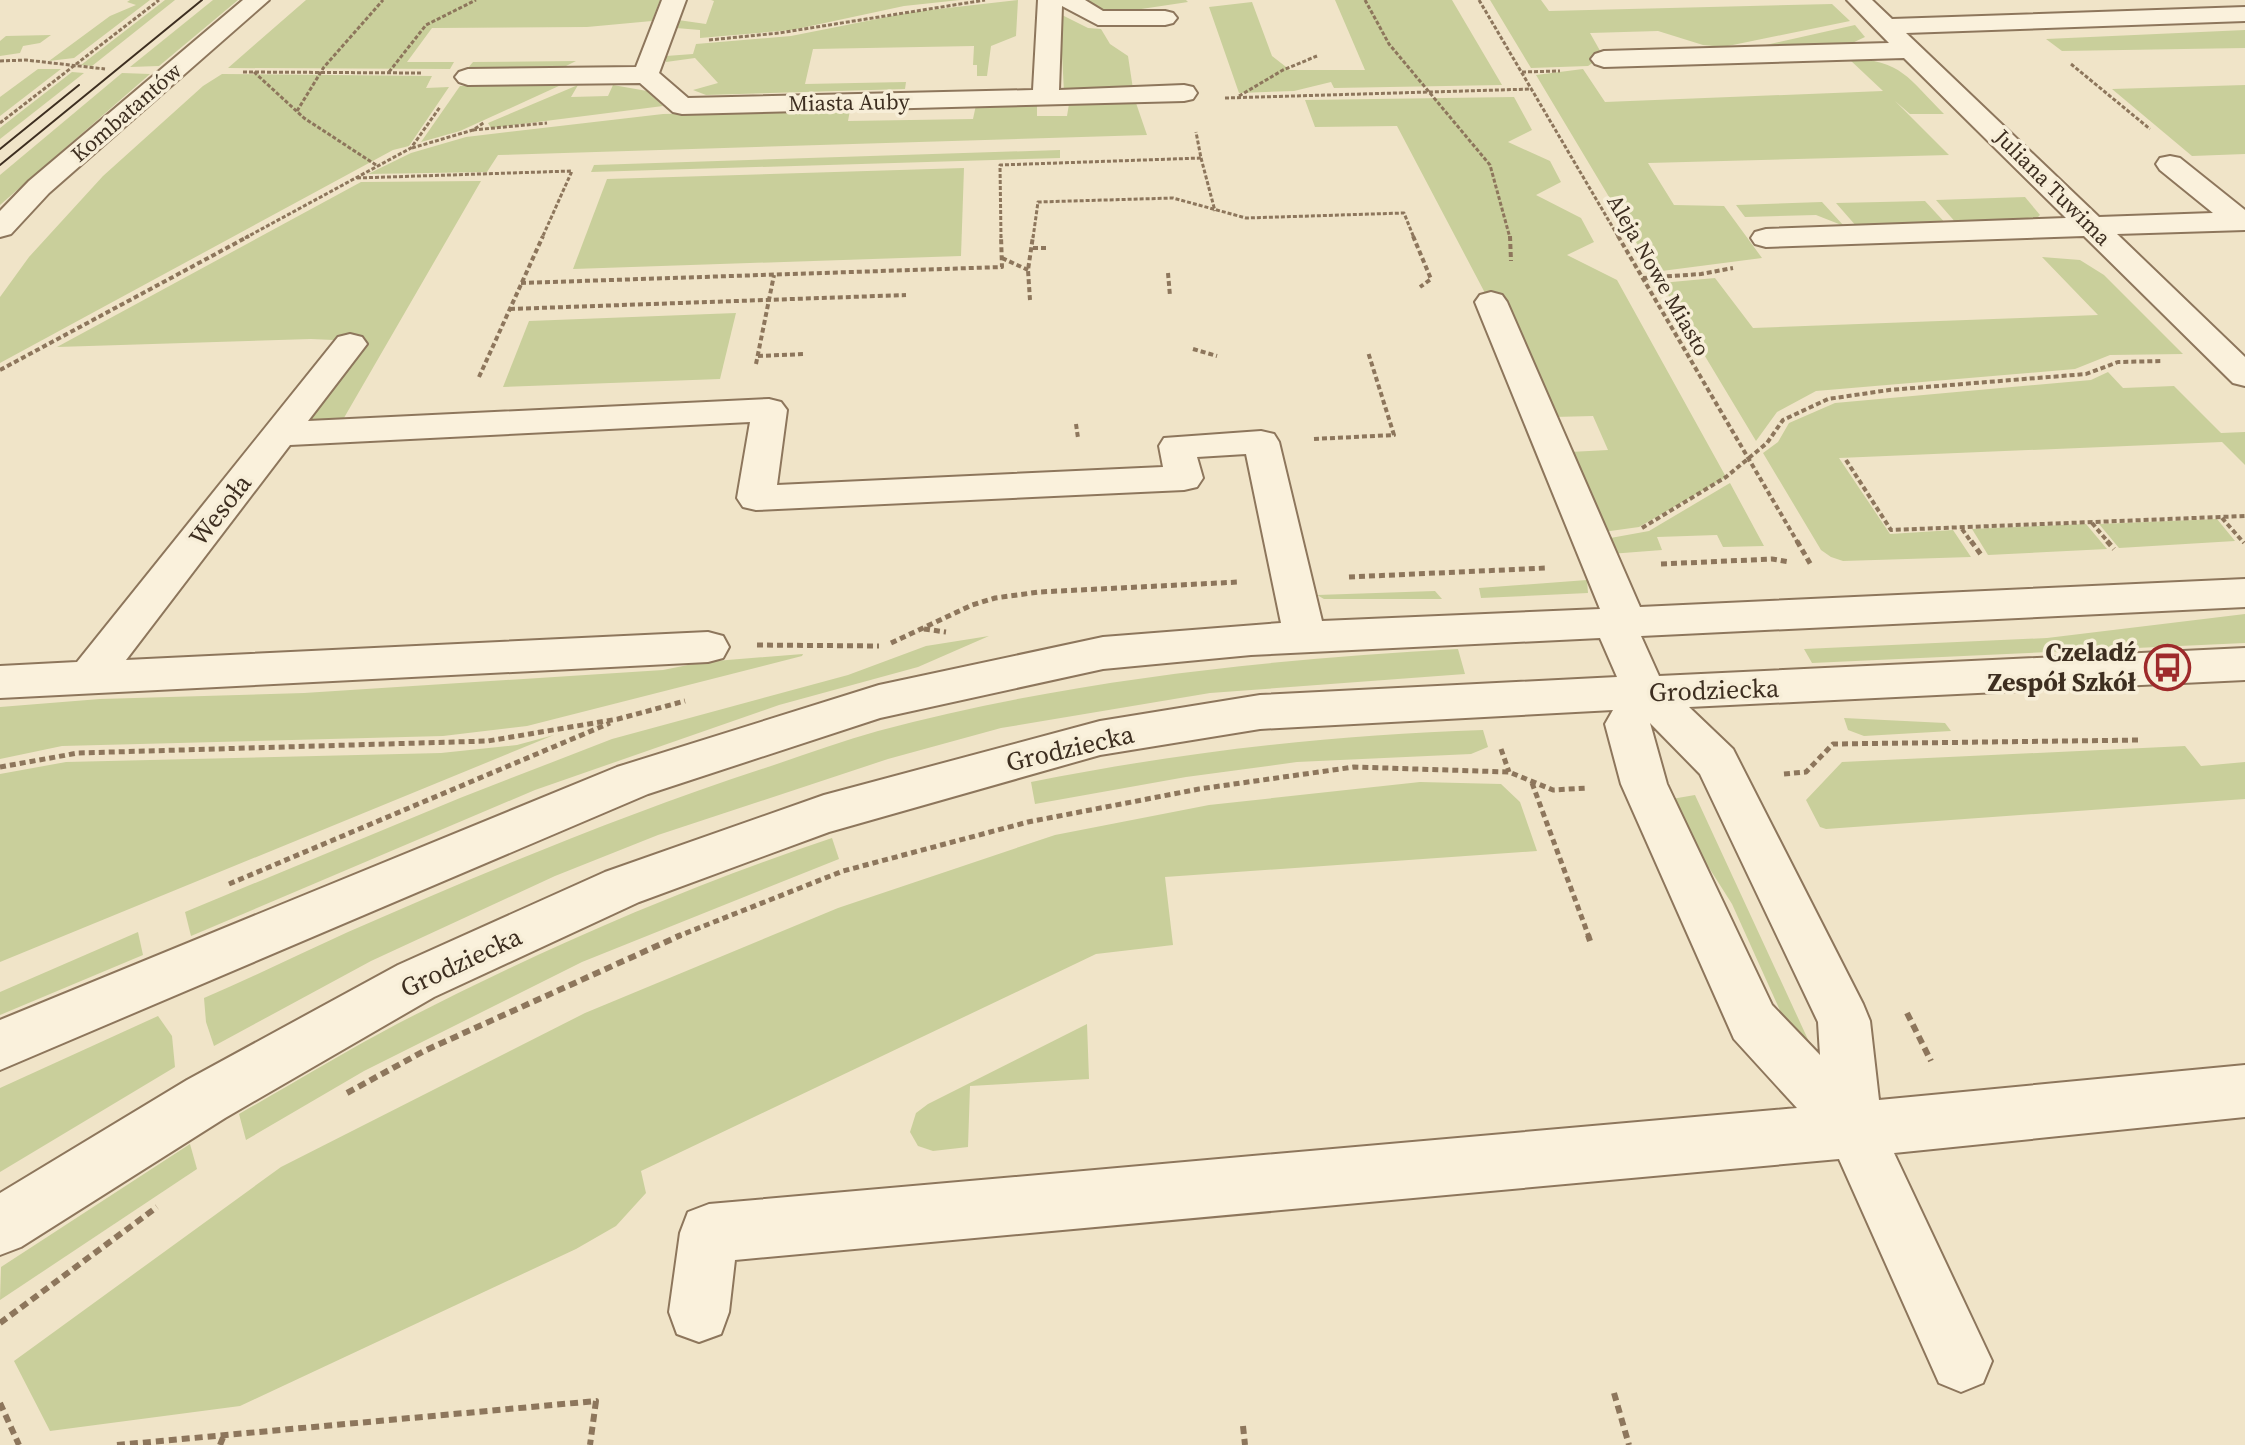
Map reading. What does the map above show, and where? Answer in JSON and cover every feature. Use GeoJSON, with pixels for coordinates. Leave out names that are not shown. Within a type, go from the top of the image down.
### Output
{"type":"FeatureCollection","features":[{"type":"Feature","properties":{"kind":"street","name":"Kombatantów"},"geometry":{"type":"LineString","coordinates":[[0,228],[39,187],[257,0]]}},
{"type":"Feature","properties":{"kind":"street"},"geometry":{"type":"LineString","coordinates":[[468,77],[646,75],[674,0]]}},
{"type":"Feature","properties":{"kind":"street"},"geometry":{"type":"LineString","coordinates":[[1046,98],[1050,0]]}},
{"type":"Feature","properties":{"kind":"street"},"geometry":{"type":"LineString","coordinates":[[1068,0],[1098,18],[1165,18]]}},
{"type":"Feature","properties":{"kind":"street","name":"Juliana Tuwima"},"geometry":{"type":"LineString","coordinates":[[1859,0],[2245,376]]}},
{"type":"Feature","properties":{"kind":"street"},"geometry":{"type":"LineString","coordinates":[[2162,0],[2187,16]]}},
{"type":"Feature","properties":{"kind":"street"},"geometry":{"type":"LineString","coordinates":[[1888,26],[2245,14]]}},
{"type":"Feature","properties":{"kind":"street"},"geometry":{"type":"LineString","coordinates":[[1604,59],[1913,50]]}},
{"type":"Feature","properties":{"kind":"street","name":"Miasta Auby"},"geometry":{"type":"LineString","coordinates":[[646,75],[682,106],[1184,93]]}},
{"type":"Feature","properties":{"kind":"street"},"geometry":{"type":"LineString","coordinates":[[2170,164],[2240,224]]}},
{"type":"Feature","properties":{"kind":"street"},"geometry":{"type":"LineString","coordinates":[[1766,238],[2240,224]]}},
{"type":"Feature","properties":{"kind":"street"},"geometry":{"type":"LineString","coordinates":[[1491,302],[1588,536],[1645,692],[1717,762],[1844,1021],[1854,1130]]}},
{"type":"Feature","properties":{"kind":"street","name":"Wesoła"},"geometry":{"type":"LineString","coordinates":[[90,676],[350,344]]}},
{"type":"Feature","properties":{"kind":"street"},"geometry":{"type":"LineString","coordinates":[[279,434],[769,410],[756,498],[1184,478],[1177,446],[1261,442],[1305,637]]}},
{"type":"Feature","properties":{"kind":"street"},"geometry":{"type":"LineString","coordinates":[[0,1045],[633,780],[879,702],[1103,653],[1305,637],[2245,593]]}},
{"type":"Feature","properties":{"kind":"street"},"geometry":{"type":"LineString","coordinates":[[0,682],[708,647]]}},
{"type":"Feature","properties":{"kind":"street","name":"Grodziecka"},"geometry":{"type":"LineString","coordinates":[[0,1226],[206,1099],[416,981],[622,887],[824,814],[1100,738],[1260,712],[2245,664]]}},
{"type":"Feature","properties":{"kind":"street"},"geometry":{"type":"LineString","coordinates":[[1645,692],[1627,724],[1644,784],[1753,1022],[1854,1130],[1961,1361]]}},
{"type":"Feature","properties":{"kind":"street"},"geometry":{"type":"LineString","coordinates":[[699,1312],[709,1233],[1854,1130],[2245,1091]]}},
{"type":"Feature","properties":{"kind":"path"},"geometry":{"type":"LineString","coordinates":[[0,123],[159,0]]}},
{"type":"Feature","properties":{"kind":"path"},"geometry":{"type":"LineString","coordinates":[[297,111],[322,72],[383,0]]}},
{"type":"Feature","properties":{"kind":"path"},"geometry":{"type":"LineString","coordinates":[[388,73],[426,25],[476,0]]}},
{"type":"Feature","properties":{"kind":"path"},"geometry":{"type":"LineString","coordinates":[[657,43],[790,33],[910,9],[985,0]]}},
{"type":"Feature","properties":{"kind":"path"},"geometry":{"type":"LineString","coordinates":[[1365,0],[1389,44],[1490,165],[1510,231],[1512,272],[1491,302]]}},
{"type":"Feature","properties":{"kind":"path","name":"Aleja Nowe Miasto"},"geometry":{"type":"LineString","coordinates":[[1479,0],[1812,565]]}},
{"type":"Feature","properties":{"kind":"path"},"geometry":{"type":"LineString","coordinates":[[1236,98],[1283,70],[1317,56]]}},
{"type":"Feature","properties":{"kind":"path"},"geometry":{"type":"LineString","coordinates":[[0,61],[25,58],[72,68]]}},
{"type":"Feature","properties":{"kind":"path"},"geometry":{"type":"LineString","coordinates":[[2071,64],[2186,160],[2170,164]]}},
{"type":"Feature","properties":{"kind":"path"},"geometry":{"type":"LineString","coordinates":[[253,71],[297,111],[377,166]]}},
{"type":"Feature","properties":{"kind":"path"},"geometry":{"type":"LineString","coordinates":[[1522,72],[1562,71]]}},
{"type":"Feature","properties":{"kind":"path"},"geometry":{"type":"LineString","coordinates":[[240,72],[468,77]]}},
{"type":"Feature","properties":{"kind":"path"},"geometry":{"type":"LineString","coordinates":[[0,370],[411,148],[455,87],[468,77]]}},
{"type":"Feature","properties":{"kind":"path"},"geometry":{"type":"LineString","coordinates":[[1223,98],[1532,89]]}},
{"type":"Feature","properties":{"kind":"path"},"geometry":{"type":"LineString","coordinates":[[1194,123],[1215,211]]}},
{"type":"Feature","properties":{"kind":"path"},"geometry":{"type":"LineString","coordinates":[[521,283],[1002,267],[1000,165],[1201,158]]}},
{"type":"Feature","properties":{"kind":"path"},"geometry":{"type":"LineString","coordinates":[[352,178],[572,171],[510,309],[906,295]]}},
{"type":"Feature","properties":{"kind":"path"},"geometry":{"type":"LineString","coordinates":[[1030,300],[1028,270],[1038,202],[1173,198],[1246,218],[1404,213],[1431,279],[1420,287]]}},
{"type":"Feature","properties":{"kind":"path"},"geometry":{"type":"LineString","coordinates":[[1033,248],[1047,248]]}},
{"type":"Feature","properties":{"kind":"path"},"geometry":{"type":"LineString","coordinates":[[1002,258],[1028,270]]}},
{"type":"Feature","properties":{"kind":"path"},"geometry":{"type":"LineString","coordinates":[[1168,273],[1170,296]]}},
{"type":"Feature","properties":{"kind":"path"},"geometry":{"type":"LineString","coordinates":[[1643,278],[1701,274]]}},
{"type":"Feature","properties":{"kind":"path"},"geometry":{"type":"LineString","coordinates":[[748,411],[774,275]]}},
{"type":"Feature","properties":{"kind":"path"},"geometry":{"type":"LineString","coordinates":[[1193,349],[1217,356]]}},
{"type":"Feature","properties":{"kind":"path"},"geometry":{"type":"LineString","coordinates":[[1261,442],[1394,435],[1368,352]]}},
{"type":"Feature","properties":{"kind":"path"},"geometry":{"type":"LineString","coordinates":[[758,356],[805,354]]}},
{"type":"Feature","properties":{"kind":"path"},"geometry":{"type":"LineString","coordinates":[[1588,536],[1644,528],[1726,477],[1767,443],[1783,420],[1828,399],[1889,390],[2086,374],[2118,362],[2171,360]]}},
{"type":"Feature","properties":{"kind":"path"},"geometry":{"type":"LineString","coordinates":[[1846,460],[1891,530],[2245,516]]}},
{"type":"Feature","properties":{"kind":"path"},"geometry":{"type":"LineString","coordinates":[[2222,517],[2245,544]]}},
{"type":"Feature","properties":{"kind":"path"},"geometry":{"type":"LineString","coordinates":[[2091,523],[2116,552]]}},
{"type":"Feature","properties":{"kind":"path"},"geometry":{"type":"LineString","coordinates":[[1961,528],[1989,566]]}},
{"type":"Feature","properties":{"kind":"path"},"geometry":{"type":"LineString","coordinates":[[1168,595],[1187,585]]}},
{"type":"Feature","properties":{"kind":"path"},"geometry":{"type":"LineString","coordinates":[[808,644],[884,646]]}},
{"type":"Feature","properties":{"kind":"path"},"geometry":{"type":"LineString","coordinates":[[0,767],[78,753],[467,743],[618,719],[216,889]]}},
{"type":"Feature","properties":{"kind":"path"},"geometry":{"type":"LineString","coordinates":[[1725,778],[1806,772],[1833,744],[2141,740]]}},
{"type":"Feature","properties":{"kind":"path"},"geometry":{"type":"LineString","coordinates":[[341,1096],[424,1051],[644,950],[843,871],[997,830],[1199,789],[1354,767],[1509,772],[1553,790],[1644,784]]}},
{"type":"Feature","properties":{"kind":"path"},"geometry":{"type":"LineString","coordinates":[[1532,782],[1590,941]]}},
{"type":"Feature","properties":{"kind":"path"},"geometry":{"type":"LineString","coordinates":[[0,1323],[166,1201]]}},
{"type":"Feature","properties":{"kind":"path"},"geometry":{"type":"LineString","coordinates":[[1614,1393],[1629,1445]]}},
{"type":"Feature","properties":{"kind":"path"},"geometry":{"type":"LineString","coordinates":[[117,1445],[596,1401],[590,1445]]}},
{"type":"Feature","properties":{"kind":"path"},"geometry":{"type":"LineString","coordinates":[[0,1403],[19,1445]]}},
{"type":"Feature","properties":{"kind":"path"},"geometry":{"type":"LineString","coordinates":[[1243,1426],[1245,1445]]}},
{"type":"Feature","properties":{"kind":"path"},"geometry":{"type":"LineString","coordinates":[[220,1445],[224,1435]]}},
{"type":"Feature","properties":{"kind":"green space"},"geometry":{"type":"Polygon","coordinates":[[[150,0],[74,58],[49,61],[110,16],[136,5],[127,2],[150,0]]]}},
{"type":"Feature","properties":{"kind":"green space"},"geometry":{"type":"Polygon","coordinates":[[[165,0],[175,0],[92,66],[81,65],[165,0]]]}},
{"type":"Feature","properties":{"kind":"green space"},"geometry":{"type":"Polygon","coordinates":[[[213,0],[238,0],[159,66],[130,67],[213,0]]]}},
{"type":"Feature","properties":{"kind":"green space"},"geometry":{"type":"Polygon","coordinates":[[[306,0],[660,0],[652,21],[587,27],[432,28],[407,62],[454,62],[450,69],[228,68],[306,0]]]}},
{"type":"Feature","properties":{"kind":"green space"},"geometry":{"type":"Polygon","coordinates":[[[711,0],[960,0],[904,6],[792,30],[700,38],[700,30],[676,28],[678,20],[706,24],[714,1],[711,0]]]}},
{"type":"Feature","properties":{"kind":"green space"},"geometry":{"type":"Polygon","coordinates":[[[1018,0],[1016,36],[991,46],[987,76],[977,76],[977,65],[973,65],[974,46],[813,49],[805,84],[906,82],[905,89],[706,95],[693,90],[718,83],[695,58],[666,62],[666,56],[693,54],[696,44],[791,36],[912,12],[1018,0]]]}},
{"type":"Feature","properties":{"kind":"green space"},"geometry":{"type":"Polygon","coordinates":[[[1089,0],[1188,2],[1108,14],[1096,10],[1089,0]]]}},
{"type":"Feature","properties":{"kind":"green space"},"geometry":{"type":"Polygon","coordinates":[[[1335,0],[1452,0],[1502,85],[1334,88],[1331,82],[1294,91],[1239,93],[1209,7],[1252,2],[1272,56],[1290,70],[1365,70],[1335,0]]]}},
{"type":"Feature","properties":{"kind":"green space"},"geometry":{"type":"Polygon","coordinates":[[[1490,0],[1541,0],[1549,11],[1832,4],[1850,21],[1723,47],[1703,45],[1658,31],[1590,33],[1603,56],[1588,66],[1531,68],[1490,0]]]}},
{"type":"Feature","properties":{"kind":"green space"},"geometry":{"type":"Polygon","coordinates":[[[1060,14],[1088,28],[1101,29],[1110,44],[1128,56],[1133,89],[1064,93],[1060,14]]]}},
{"type":"Feature","properties":{"kind":"green space"},"geometry":{"type":"Polygon","coordinates":[[[1855,25],[1865,37],[1850,44],[1757,47],[1855,25]]]}},
{"type":"Feature","properties":{"kind":"green space"},"geometry":{"type":"Polygon","coordinates":[[[2245,30],[2245,48],[2062,51],[2046,39],[2245,30]]]}},
{"type":"Feature","properties":{"kind":"green space"},"geometry":{"type":"Polygon","coordinates":[[[51,35],[40,43],[23,46],[20,53],[0,56],[0,41],[6,36],[51,35]]]}},
{"type":"Feature","properties":{"kind":"green space"},"geometry":{"type":"Polygon","coordinates":[[[1849,59],[1893,67],[1912,81],[1944,114],[1910,114],[1895,101],[1949,155],[1648,163],[1674,205],[1724,206],[1762,258],[1654,272],[1536,75],[1583,69],[1605,102],[1883,91],[1849,59]]]}},
{"type":"Feature","properties":{"kind":"green space"},"geometry":{"type":"Polygon","coordinates":[[[576,61],[564,67],[468,68],[473,62],[576,61]]]}},
{"type":"Feature","properties":{"kind":"green space"},"geometry":{"type":"Polygon","coordinates":[[[38,69],[61,69],[0,116],[0,97],[38,69]]]}},
{"type":"Feature","properties":{"kind":"green space"},"geometry":{"type":"Polygon","coordinates":[[[72,72],[84,73],[0,139],[0,128],[72,72]]]}},
{"type":"Feature","properties":{"kind":"green space"},"geometry":{"type":"Polygon","coordinates":[[[122,73],[150,74],[0,205],[0,175],[122,73]]]}},
{"type":"Feature","properties":{"kind":"green space"},"geometry":{"type":"Polygon","coordinates":[[[222,74],[432,76],[426,88],[449,87],[409,146],[393,150],[0,363],[0,297],[29,257],[103,176],[203,86],[222,74]]]}},
{"type":"Feature","properties":{"kind":"green space"},"geometry":{"type":"Polygon","coordinates":[[[561,85],[460,131],[421,142],[460,86],[561,85]]]}},
{"type":"Feature","properties":{"kind":"green space"},"geometry":{"type":"Polygon","coordinates":[[[578,85],[571,97],[608,96],[613,85],[647,91],[663,106],[491,128],[488,123],[578,85]]]}},
{"type":"Feature","properties":{"kind":"green space"},"geometry":{"type":"Polygon","coordinates":[[[2245,85],[2245,154],[2192,156],[2112,89],[2245,85]]]}},
{"type":"Feature","properties":{"kind":"green space"},"geometry":{"type":"Polygon","coordinates":[[[1514,97],[1532,130],[1508,142],[1550,161],[1561,182],[1536,195],[1581,218],[1594,242],[1567,255],[1617,280],[1726,477],[1639,527],[1603,532],[1570,452],[1608,450],[1593,416],[1554,417],[1495,297],[1485,293],[1397,126],[1315,127],[1305,100],[1514,97]]]}},
{"type":"Feature","properties":{"kind":"green space"},"geometry":{"type":"Polygon","coordinates":[[[1136,103],[1147,135],[498,155],[487,172],[368,174],[411,153],[466,137],[663,114],[850,110],[848,121],[973,119],[976,105],[1037,105],[1037,116],[1067,116],[1069,104],[1136,103]]]}},
{"type":"Feature","properties":{"kind":"green space"},"geometry":{"type":"Polygon","coordinates":[[[1060,150],[1060,158],[591,172],[594,165],[1060,150]]]}},
{"type":"Feature","properties":{"kind":"green space"},"geometry":{"type":"Polygon","coordinates":[[[964,168],[961,256],[573,269],[607,179],[964,168]]]}},
{"type":"Feature","properties":{"kind":"green space"},"geometry":{"type":"Polygon","coordinates":[[[481,181],[341,423],[309,421],[356,341],[311,339],[57,347],[361,182],[481,181]]]}},
{"type":"Feature","properties":{"kind":"green space"},"geometry":{"type":"Polygon","coordinates":[[[2025,197],[2040,215],[2034,221],[1957,224],[1936,200],[2025,197]]]}},
{"type":"Feature","properties":{"kind":"green space"},"geometry":{"type":"Polygon","coordinates":[[[1925,201],[1948,226],[1857,227],[1836,203],[1925,201]]]}},
{"type":"Feature","properties":{"kind":"green space"},"geometry":{"type":"Polygon","coordinates":[[[1822,202],[1844,226],[1816,215],[1745,217],[1736,205],[1822,202]]]}},
{"type":"Feature","properties":{"kind":"green space"},"geometry":{"type":"Polygon","coordinates":[[[2042,257],[2080,260],[2104,275],[2183,354],[2110,355],[2075,369],[1816,391],[1777,412],[1756,441],[1661,283],[1715,278],[1753,328],[2098,315],[2042,257]]]}},
{"type":"Feature","properties":{"kind":"green space"},"geometry":{"type":"Polygon","coordinates":[[[736,313],[720,379],[503,387],[529,321],[736,313]]]}},
{"type":"Feature","properties":{"kind":"green space"},"geometry":{"type":"Polygon","coordinates":[[[2108,372],[2123,388],[2174,386],[2221,433],[2245,432],[2245,465],[2222,442],[1839,458],[1890,534],[1953,530],[1971,557],[1843,561],[1821,550],[1763,453],[1778,442],[1789,423],[1835,403],[2091,380],[2108,372]]]}},
{"type":"Feature","properties":{"kind":"green space"},"geometry":{"type":"Polygon","coordinates":[[[1730,483],[1764,546],[1723,547],[1717,535],[1657,537],[1662,550],[1610,554],[1605,539],[1649,531],[1730,483]]]}},
{"type":"Feature","properties":{"kind":"green space"},"geometry":{"type":"Polygon","coordinates":[[[2217,519],[2235,541],[2119,548],[2099,524],[2217,519]]]}},
{"type":"Feature","properties":{"kind":"green space"},"geometry":{"type":"Polygon","coordinates":[[[2086,524],[2107,549],[1988,555],[1972,529],[2086,524]]]}},
{"type":"Feature","properties":{"kind":"green space"},"geometry":{"type":"Polygon","coordinates":[[[1587,580],[1588,593],[1481,598],[1479,588],[1587,580]]]}},
{"type":"Feature","properties":{"kind":"green space"},"geometry":{"type":"Polygon","coordinates":[[[1435,591],[1442,599],[1324,599],[1317,595],[1435,591]]]}},
{"type":"Feature","properties":{"kind":"green space"},"geometry":{"type":"Polygon","coordinates":[[[2245,614],[2245,643],[1812,663],[1804,649],[2047,638],[2245,614]]]}},
{"type":"Feature","properties":{"kind":"green space"},"geometry":{"type":"Polygon","coordinates":[[[989,636],[918,667],[779,705],[535,790],[191,936],[185,912],[612,739],[848,675],[926,646],[989,636]]]}},
{"type":"Feature","properties":{"kind":"green space"},"geometry":{"type":"Polygon","coordinates":[[[1458,649],[1465,674],[1210,693],[1001,728],[888,759],[658,835],[555,876],[371,961],[214,1046],[206,1022],[204,998],[348,932],[611,823],[865,735],[1022,698],[1166,675],[1311,659],[1458,649]]]}},
{"type":"Feature","properties":{"kind":"green space"},"geometry":{"type":"Polygon","coordinates":[[[803,654],[527,726],[443,736],[62,746],[0,759],[0,707],[100,699],[304,693],[663,670],[703,662],[803,654]]]}},
{"type":"Feature","properties":{"kind":"green space"},"geometry":{"type":"Polygon","coordinates":[[[1844,718],[1945,723],[1951,731],[1864,736],[1848,730],[1844,718]]]}},
{"type":"Feature","properties":{"kind":"green space"},"geometry":{"type":"Polygon","coordinates":[[[1483,730],[1488,747],[1471,754],[1297,762],[1186,777],[1035,804],[1031,782],[1143,762],[1256,747],[1369,736],[1483,730]]]}},
{"type":"Feature","properties":{"kind":"green space"},"geometry":{"type":"Polygon","coordinates":[[[554,735],[0,962],[0,774],[66,762],[441,753],[517,745],[554,735]]]}},
{"type":"Feature","properties":{"kind":"green space"},"geometry":{"type":"Polygon","coordinates":[[[2185,746],[2201,766],[2245,762],[2245,799],[1826,829],[1820,827],[1806,800],[1842,762],[2185,746]]]}},
{"type":"Feature","properties":{"kind":"green space"},"geometry":{"type":"Polygon","coordinates":[[[1420,782],[1501,784],[1520,802],[1537,851],[1165,877],[1173,945],[1096,954],[641,1171],[646,1193],[616,1226],[576,1249],[240,1406],[50,1431],[14,1361],[281,1167],[585,1013],[838,908],[1055,835],[1209,805],[1420,782]]]}},
{"type":"Feature","properties":{"kind":"green space"},"geometry":{"type":"Polygon","coordinates":[[[1695,795],[1811,1046],[1796,1046],[1732,904],[1666,800],[1695,795]]]}},
{"type":"Feature","properties":{"kind":"green space"},"geometry":{"type":"Polygon","coordinates":[[[832,838],[839,859],[582,962],[364,1071],[246,1140],[239,1114],[397,1024],[611,922],[832,838]]]}},
{"type":"Feature","properties":{"kind":"green space"},"geometry":{"type":"Polygon","coordinates":[[[138,932],[143,955],[0,1015],[0,992],[138,932]]]}},
{"type":"Feature","properties":{"kind":"green space"},"geometry":{"type":"Polygon","coordinates":[[[158,1016],[172,1036],[175,1067],[0,1172],[0,1088],[158,1016]]]}},
{"type":"Feature","properties":{"kind":"green space"},"geometry":{"type":"Polygon","coordinates":[[[1087,1024],[1089,1079],[970,1086],[968,1147],[933,1151],[918,1146],[910,1132],[916,1113],[928,1104],[1087,1024]]]}},
{"type":"Feature","properties":{"kind":"green space"},"geometry":{"type":"Polygon","coordinates":[[[190,1144],[197,1169],[0,1300],[1,1267],[190,1144]]]}},
{"type":"Feature","properties":{"kind":"tram line"},"geometry":{"type":"LineString","coordinates":[[0,165],[202,0]]}},
{"type":"Feature","properties":{"kind":"tram line"},"geometry":{"type":"LineString","coordinates":[[0,149],[79,85]]}},
{"type":"Feature","properties":{"kind":"place","name":"Czeladź Zespół Szkół"},"geometry":{"type":"Point","coordinates":[2167,667]}}]}
